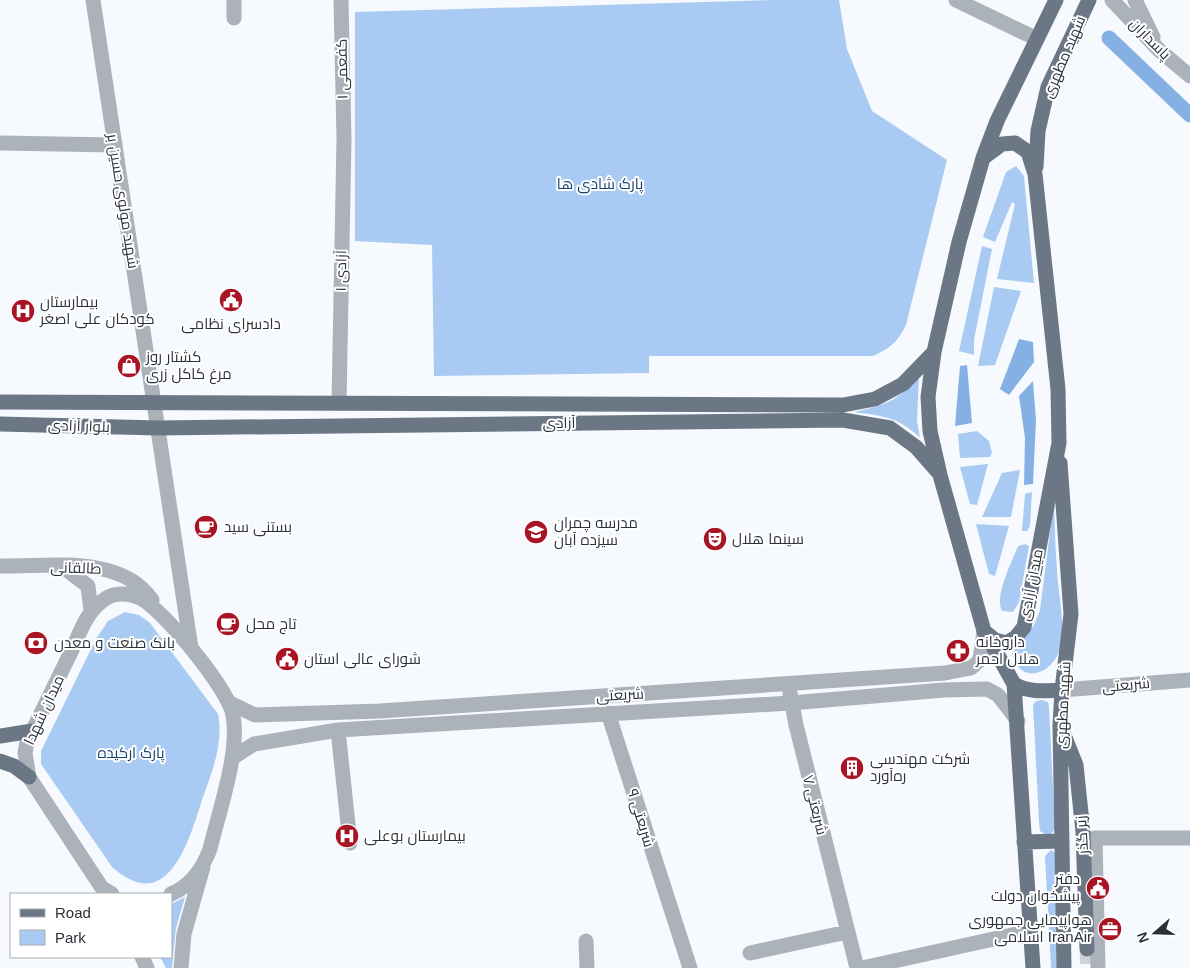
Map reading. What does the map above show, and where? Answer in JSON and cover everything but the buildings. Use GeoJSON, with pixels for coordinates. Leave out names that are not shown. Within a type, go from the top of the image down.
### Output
{"type":"FeatureCollection","features":[{"type":"Feature","properties":{"kind":"main road","name":"شهید مطهری"},"geometry":{"type":"LineString","coordinates":[[983,158],[997,121],[1056,0]]}},
{"type":"Feature","properties":{"kind":"main road","name":"شهید مطهری"},"geometry":{"type":"LineString","coordinates":[[1035,174],[1038,131],[1048,87],[1089,0]]}},
{"type":"Feature","properties":{"kind":"main road","name":"میدان آزادی"},"geometry":{"type":"LineString","coordinates":[[983,158],[1002,144],[1015,143],[1028,152],[1035,174],[1058,389],[1059,443],[1024,627],[1016,637],[1007,643],[995,640],[984,631]]}},
{"type":"Feature","properties":{"kind":"main road"},"geometry":{"type":"LineString","coordinates":[[983,158],[959,242],[934,352],[928,397],[930,431],[940,475],[984,631],[1014,684],[1018,721],[1032,968]]}},
{"type":"Feature","properties":{"kind":"main road","name":"آزادی"},"geometry":{"type":"LineString","coordinates":[[154,402],[843,405],[875,399],[904,384],[934,352]]}},
{"type":"Feature","properties":{"kind":"main road","name":"بلوار آزادی"},"geometry":{"type":"LineString","coordinates":[[0,402],[154,402]]}},
{"type":"Feature","properties":{"kind":"main road","name":"آزادی"},"geometry":{"type":"LineString","coordinates":[[158,428],[843,420],[890,428],[916,447],[940,475]]}},
{"type":"Feature","properties":{"kind":"main road","name":"بلوار آزادی"},"geometry":{"type":"LineString","coordinates":[[0,424],[158,428]]}},
{"type":"Feature","properties":{"kind":"main road","name":"شهید مطهری"},"geometry":{"type":"LineString","coordinates":[[1059,443],[1071,614],[1060,725],[1064,968]]}},
{"type":"Feature","properties":{"kind":"main road"},"geometry":{"type":"LineString","coordinates":[[1014,684],[1024,690],[1035,692],[1062,690]]}},
{"type":"Feature","properties":{"kind":"main road","name":"زیر گذر"},"geometry":{"type":"LineString","coordinates":[[1060,725],[1076,765],[1083,832],[1087,949]]}},
{"type":"Feature","properties":{"kind":"main road"},"geometry":{"type":"LineString","coordinates":[[0,736],[32,731]]}},
{"type":"Feature","properties":{"kind":"main road"},"geometry":{"type":"LineString","coordinates":[[0,761],[14,766],[28,777]]}},
{"type":"Feature","properties":{"kind":"main road"},"geometry":{"type":"LineString","coordinates":[[1024,842],[1061,841]]}},
{"type":"Feature","properties":{"kind":"street","name":"شهید مولوی حسین بر"},"geometry":{"type":"LineString","coordinates":[[93,0],[158,428]]}},
{"type":"Feature","properties":{"kind":"street"},"geometry":{"type":"LineString","coordinates":[[234,0],[234,18]]}},
{"type":"Feature","properties":{"kind":"street","name":"کفعمی ۱"},"geometry":{"type":"LineString","coordinates":[[341,0],[344,139]]}},
{"type":"Feature","properties":{"kind":"street"},"geometry":{"type":"LineString","coordinates":[[956,0],[1037,40]]}},
{"type":"Feature","properties":{"kind":"street","name":"پاسداران"},"geometry":{"type":"LineString","coordinates":[[1112,0],[1159,50],[1190,76]]}},
{"type":"Feature","properties":{"kind":"street"},"geometry":{"type":"LineString","coordinates":[[1135,0],[1159,50]]}},
{"type":"Feature","properties":{"kind":"street","name":"آزادی ۱"},"geometry":{"type":"LineString","coordinates":[[339,403],[344,139]]}},
{"type":"Feature","properties":{"kind":"street"},"geometry":{"type":"LineString","coordinates":[[0,143],[115,146]]}},
{"type":"Feature","properties":{"kind":"street"},"geometry":{"type":"LineString","coordinates":[[158,428],[191,648]]}},
{"type":"Feature","properties":{"kind":"street","name":"طالقانی"},"geometry":{"type":"LineString","coordinates":[[0,566],[97,567],[111,570],[127,576],[150,597],[163,615]]}},
{"type":"Feature","properties":{"kind":"street"},"geometry":{"type":"LineString","coordinates":[[63,567],[88,586],[91,611]]}},
{"type":"Feature","properties":{"kind":"street","name":"میدان شهدا"},"geometry":{"type":"LineString","coordinates":[[107,892],[28,777],[25,753],[32,731],[91,611],[112,595],[126,593],[140,598],[163,615],[191,648],[230,703],[235,727],[232,758],[205,862],[180,890],[172,894]]}},
{"type":"Feature","properties":{"kind":"street","name":"شریعتی"},"geometry":{"type":"LineString","coordinates":[[230,703],[255,715],[380,711],[789,685],[960,671],[971,668],[980,660],[984,631]]}},
{"type":"Feature","properties":{"kind":"street","name":"شریعتی"},"geometry":{"type":"LineString","coordinates":[[1062,690],[1190,680]]}},
{"type":"Feature","properties":{"kind":"street","name":"شریعتی ۷"},"geometry":{"type":"LineString","coordinates":[[789,685],[791,703],[840,906],[857,968]]}},
{"type":"Feature","properties":{"kind":"street"},"geometry":{"type":"LineString","coordinates":[[232,758],[254,744],[338,730],[791,703],[944,690],[987,689],[998,696],[1018,721]]}},
{"type":"Feature","properties":{"kind":"street","name":"شریعتی ۹"},"geometry":{"type":"LineString","coordinates":[[608,713],[690,968]]}},
{"type":"Feature","properties":{"kind":"street"},"geometry":{"type":"LineString","coordinates":[[338,730],[350,843]]}},
{"type":"Feature","properties":{"kind":"street"},"geometry":{"type":"LineString","coordinates":[[1098,968],[1095,838],[1190,838]]}},
{"type":"Feature","properties":{"kind":"street"},"geometry":{"type":"LineString","coordinates":[[181,968],[184,934],[205,862]]}},
{"type":"Feature","properties":{"kind":"street"},"geometry":{"type":"LineString","coordinates":[[862,968],[1030,931]]}},
{"type":"Feature","properties":{"kind":"street"},"geometry":{"type":"LineString","coordinates":[[750,953],[847,932]]}},
{"type":"Feature","properties":{"kind":"street"},"geometry":{"type":"LineString","coordinates":[[586,941],[587,968]]}},
{"type":"Feature","properties":{"kind":"green space","name":"پارک شادی ها"},"geometry":{"type":"Polygon","coordinates":[[[775,0],[839,0],[847,49],[872,111],[947,160],[906,325],[896,340],[884,351],[873,356],[649,356],[649,373],[434,376],[432,245],[355,241],[355,12],[775,0]]]}},
{"type":"Feature","properties":{"kind":"green space"},"geometry":{"type":"Polygon","coordinates":[[[1016,166],[1024,176],[1034,283],[997,279],[1015,204],[1012,202],[995,242],[983,237],[1006,172],[1016,166]]]}},
{"type":"Feature","properties":{"kind":"green space"},"geometry":{"type":"Polygon","coordinates":[[[982,246],[992,249],[974,340],[974,355],[959,351],[982,246]]]}},
{"type":"Feature","properties":{"kind":"green space"},"geometry":{"type":"Polygon","coordinates":[[[994,287],[1021,291],[995,365],[978,366],[994,287]]]}},
{"type":"Feature","properties":{"kind":"green space"},"geometry":{"type":"Polygon","coordinates":[[[919,377],[917,420],[920,438],[898,422],[874,415],[854,412],[890,401],[904,392],[919,377]]]}},
{"type":"Feature","properties":{"kind":"green space"},"geometry":{"type":"Polygon","coordinates":[[[977,431],[989,441],[992,453],[990,457],[960,458],[958,434],[977,431]]]}},
{"type":"Feature","properties":{"kind":"green space"},"geometry":{"type":"Polygon","coordinates":[[[988,464],[977,505],[970,504],[960,467],[988,464]]]}},
{"type":"Feature","properties":{"kind":"green space"},"geometry":{"type":"Polygon","coordinates":[[[1020,470],[1011,517],[982,517],[1002,473],[1020,470]]]}},
{"type":"Feature","properties":{"kind":"green space"},"geometry":{"type":"Polygon","coordinates":[[[1032,492],[1030,526],[1027,531],[1022,531],[1025,494],[1032,492]]]}},
{"type":"Feature","properties":{"kind":"green space"},"geometry":{"type":"Polygon","coordinates":[[[1054,501],[1056,561],[1062,638],[1060,648],[1051,665],[1036,673],[1028,673],[1021,670],[1012,653],[1034,625],[1040,610],[1054,501]]]}},
{"type":"Feature","properties":{"kind":"green space"},"geometry":{"type":"Polygon","coordinates":[[[976,524],[1009,526],[995,576],[989,574],[976,524]]]}},
{"type":"Feature","properties":{"kind":"green space"},"geometry":{"type":"Polygon","coordinates":[[[1025,544],[1029,546],[1019,602],[1013,612],[1002,611],[1000,597],[1005,579],[1018,546],[1025,544]]]}},
{"type":"Feature","properties":{"kind":"green space","name":"پارک ارکیده"},"geometry":{"type":"Polygon","coordinates":[[[125,612],[139,615],[150,623],[218,714],[219,726],[218,748],[212,770],[182,854],[172,869],[161,879],[147,883],[131,880],[112,867],[41,764],[41,751],[96,639],[108,621],[125,612]]]}},
{"type":"Feature","properties":{"kind":"green space"},"geometry":{"type":"Polygon","coordinates":[[[1036,701],[1048,702],[1049,707],[1055,829],[1051,834],[1046,835],[1040,831],[1039,821],[1033,705],[1036,701]]]}},
{"type":"Feature","properties":{"kind":"green space"},"geometry":{"type":"Polygon","coordinates":[[[1051,850],[1055,853],[1060,968],[1051,968],[1045,856],[1051,850]]]}},
{"type":"Feature","properties":{"kind":"green space"},"geometry":{"type":"Polygon","coordinates":[[[185,897],[176,928],[172,968],[166,968],[161,958],[172,958],[172,904],[185,897]]]}},
{"type":"Feature","properties":{"kind":"shaded area"},"geometry":{"type":"Polygon","coordinates":[[[1019,339],[1033,342],[1034,362],[1009,395],[1000,389],[1019,339]]]}},
{"type":"Feature","properties":{"kind":"shaded area"},"geometry":{"type":"Polygon","coordinates":[[[967,365],[972,423],[955,426],[960,366],[967,365]]]}},
{"type":"Feature","properties":{"kind":"shaded area"},"geometry":{"type":"Polygon","coordinates":[[[1033,381],[1036,420],[1033,484],[1024,485],[1025,438],[1019,396],[1033,381]]]}},
{"type":"Feature","properties":{"kind":"waterway"},"geometry":{"type":"LineString","coordinates":[[1109,38],[1190,115]]}},
{"type":"Feature","properties":{"kind":"tunnel"},"geometry":{"type":"LineString","coordinates":[[1087,949],[1088,968]]}},
{"type":"Feature","properties":{"kind":"place","name":"دادسرای نظامی"},"geometry":{"type":"Point","coordinates":[231,300]}},
{"type":"Feature","properties":{"kind":"place","name":"بیمارستان کودکان علی اصغر"},"geometry":{"type":"Point","coordinates":[23,311]}},
{"type":"Feature","properties":{"kind":"place","name":"کشتار روز مرغ کاکل زری"},"geometry":{"type":"Point","coordinates":[129,366]}},
{"type":"Feature","properties":{"kind":"place","name":"بستنی سید"},"geometry":{"type":"Point","coordinates":[206,527]}},
{"type":"Feature","properties":{"kind":"place","name":"مدرسه چمران سیزده آبان"},"geometry":{"type":"Point","coordinates":[536,532]}},
{"type":"Feature","properties":{"kind":"place","name":"سینما هلال"},"geometry":{"type":"Point","coordinates":[715,539]}},
{"type":"Feature","properties":{"kind":"place","name":"تاج محل"},"geometry":{"type":"Point","coordinates":[228,624]}},
{"type":"Feature","properties":{"kind":"place","name":"بانک صنعت و معدن"},"geometry":{"type":"Point","coordinates":[36,643]}},
{"type":"Feature","properties":{"kind":"place","name":"داروخانه هلال احمر"},"geometry":{"type":"Point","coordinates":[958,651]}},
{"type":"Feature","properties":{"kind":"place","name":"شورای عالی استان"},"geometry":{"type":"Point","coordinates":[287,659]}},
{"type":"Feature","properties":{"kind":"place","name":"شرکت مهندسی ره‌آورد"},"geometry":{"type":"Point","coordinates":[852,768]}},
{"type":"Feature","properties":{"kind":"place","name":"بیمارستان بوعلی"},"geometry":{"type":"Point","coordinates":[347,836]}},
{"type":"Feature","properties":{"kind":"place","name":"دفتر پیشخوان دولت"},"geometry":{"type":"Point","coordinates":[1098,888]}},
{"type":"Feature","properties":{"kind":"place","name":"هواپیمایی جمهوری اسلامی IranAir"},"geometry":{"type":"Point","coordinates":[1110,929]}}]}
